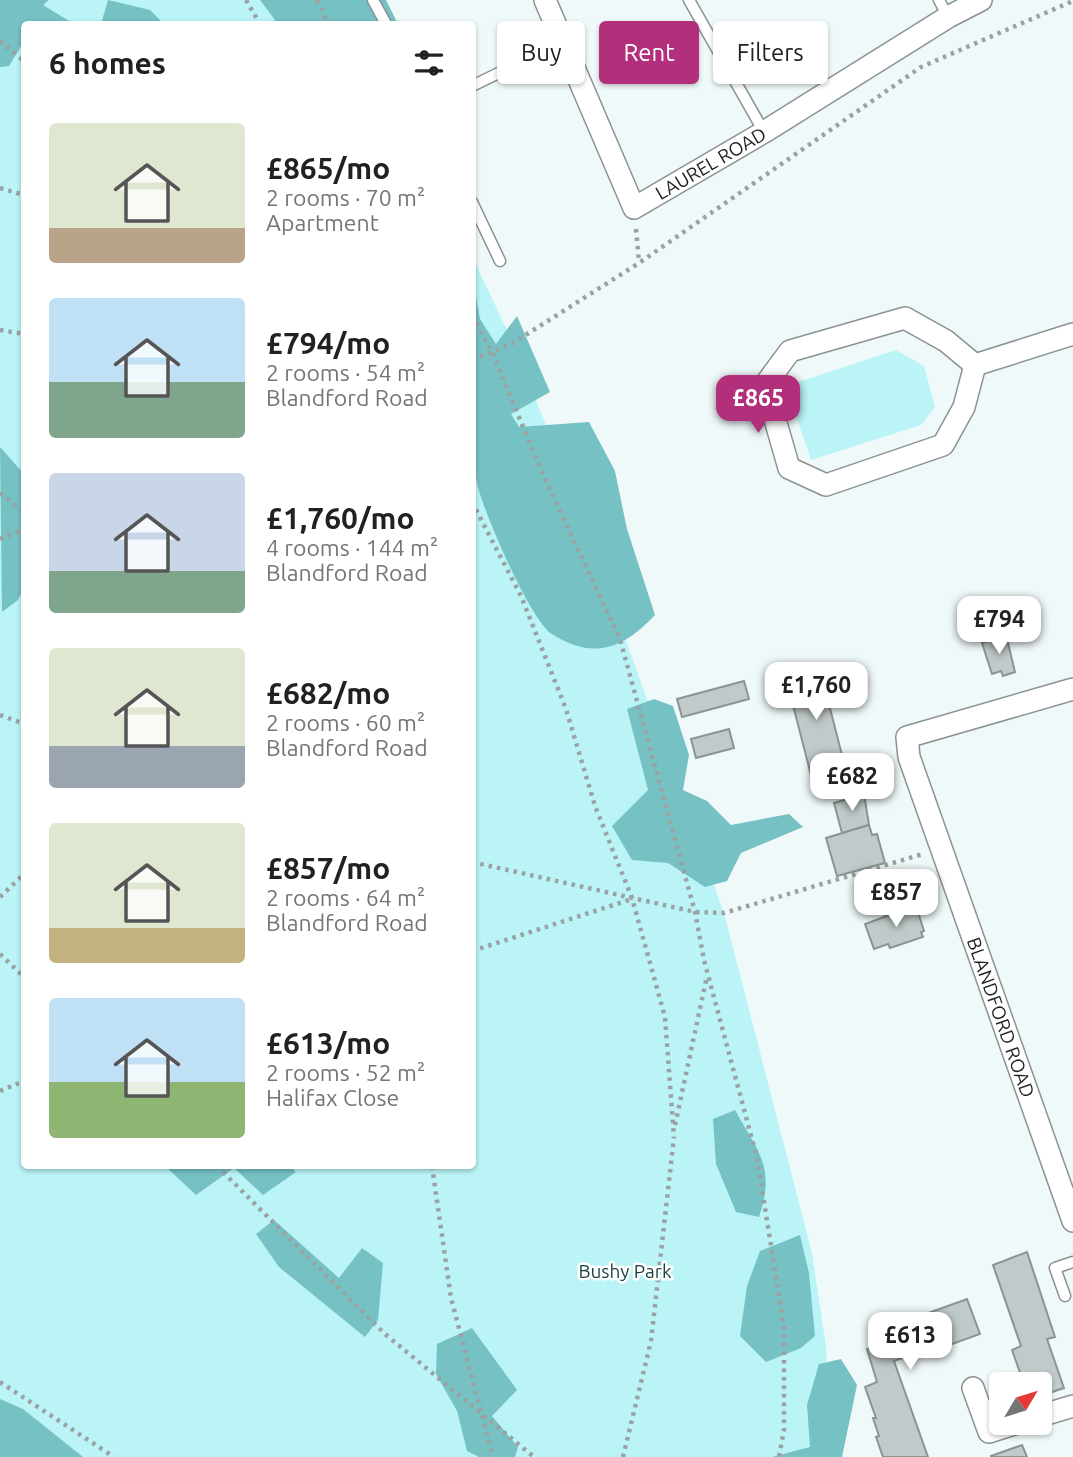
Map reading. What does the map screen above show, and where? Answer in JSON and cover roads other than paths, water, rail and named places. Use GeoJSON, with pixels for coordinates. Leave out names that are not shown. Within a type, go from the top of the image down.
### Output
{"type":"FeatureCollection","features":[{"type":"Feature","properties":{"kind":"street","name":"LAUREL ROAD"},"geometry":{"type":"LineString","coordinates":[[545,0],[555,21]]}},
{"type":"Feature","properties":{"kind":"street","name":"LAUREL ROAD"},"geometry":{"type":"LineString","coordinates":[[582,84],[634,208],[764,132],[944,8],[981,0]]}},
{"type":"Feature","properties":{"kind":"street"},"geometry":{"type":"LineString","coordinates":[[905,318],[946,341],[975,365],[964,408],[943,445],[826,485],[789,468],[765,385],[790,351],[905,318]]}},
{"type":"Feature","properties":{"kind":"street"},"geometry":{"type":"LineString","coordinates":[[975,365],[1073,334]]}},
{"type":"Feature","properties":{"kind":"street","name":"BLANDFORD ROAD"},"geometry":{"type":"LineString","coordinates":[[1073,689],[907,737],[909,757],[1073,1221]]}},
{"type":"Feature","properties":{"kind":"street"},"geometry":{"type":"LineString","coordinates":[[973,1388],[989,1432]]}},
{"type":"Feature","properties":{"kind":"street"},"geometry":{"type":"LineString","coordinates":[[1052,1412],[1073,1406]]}},
{"type":"Feature","properties":{"kind":"lane"},"geometry":{"type":"LineString","coordinates":[[373,0],[384,21]]}},
{"type":"Feature","properties":{"kind":"lane"},"geometry":{"type":"LineString","coordinates":[[689,0],[764,132]]}},
{"type":"Feature","properties":{"kind":"lane"},"geometry":{"type":"LineString","coordinates":[[476,84],[497,74]]}},
{"type":"Feature","properties":{"kind":"lane"},"geometry":{"type":"LineString","coordinates":[[476,210],[500,261]]}},
{"type":"Feature","properties":{"kind":"lane"},"geometry":{"type":"LineString","coordinates":[[1065,1296],[1053,1263],[1073,1262]]}},
{"type":"Feature","properties":{"kind":"park label","name":"Bushy Park"},"geometry":{"type":"Point","coordinates":[625,1271]}}]}
